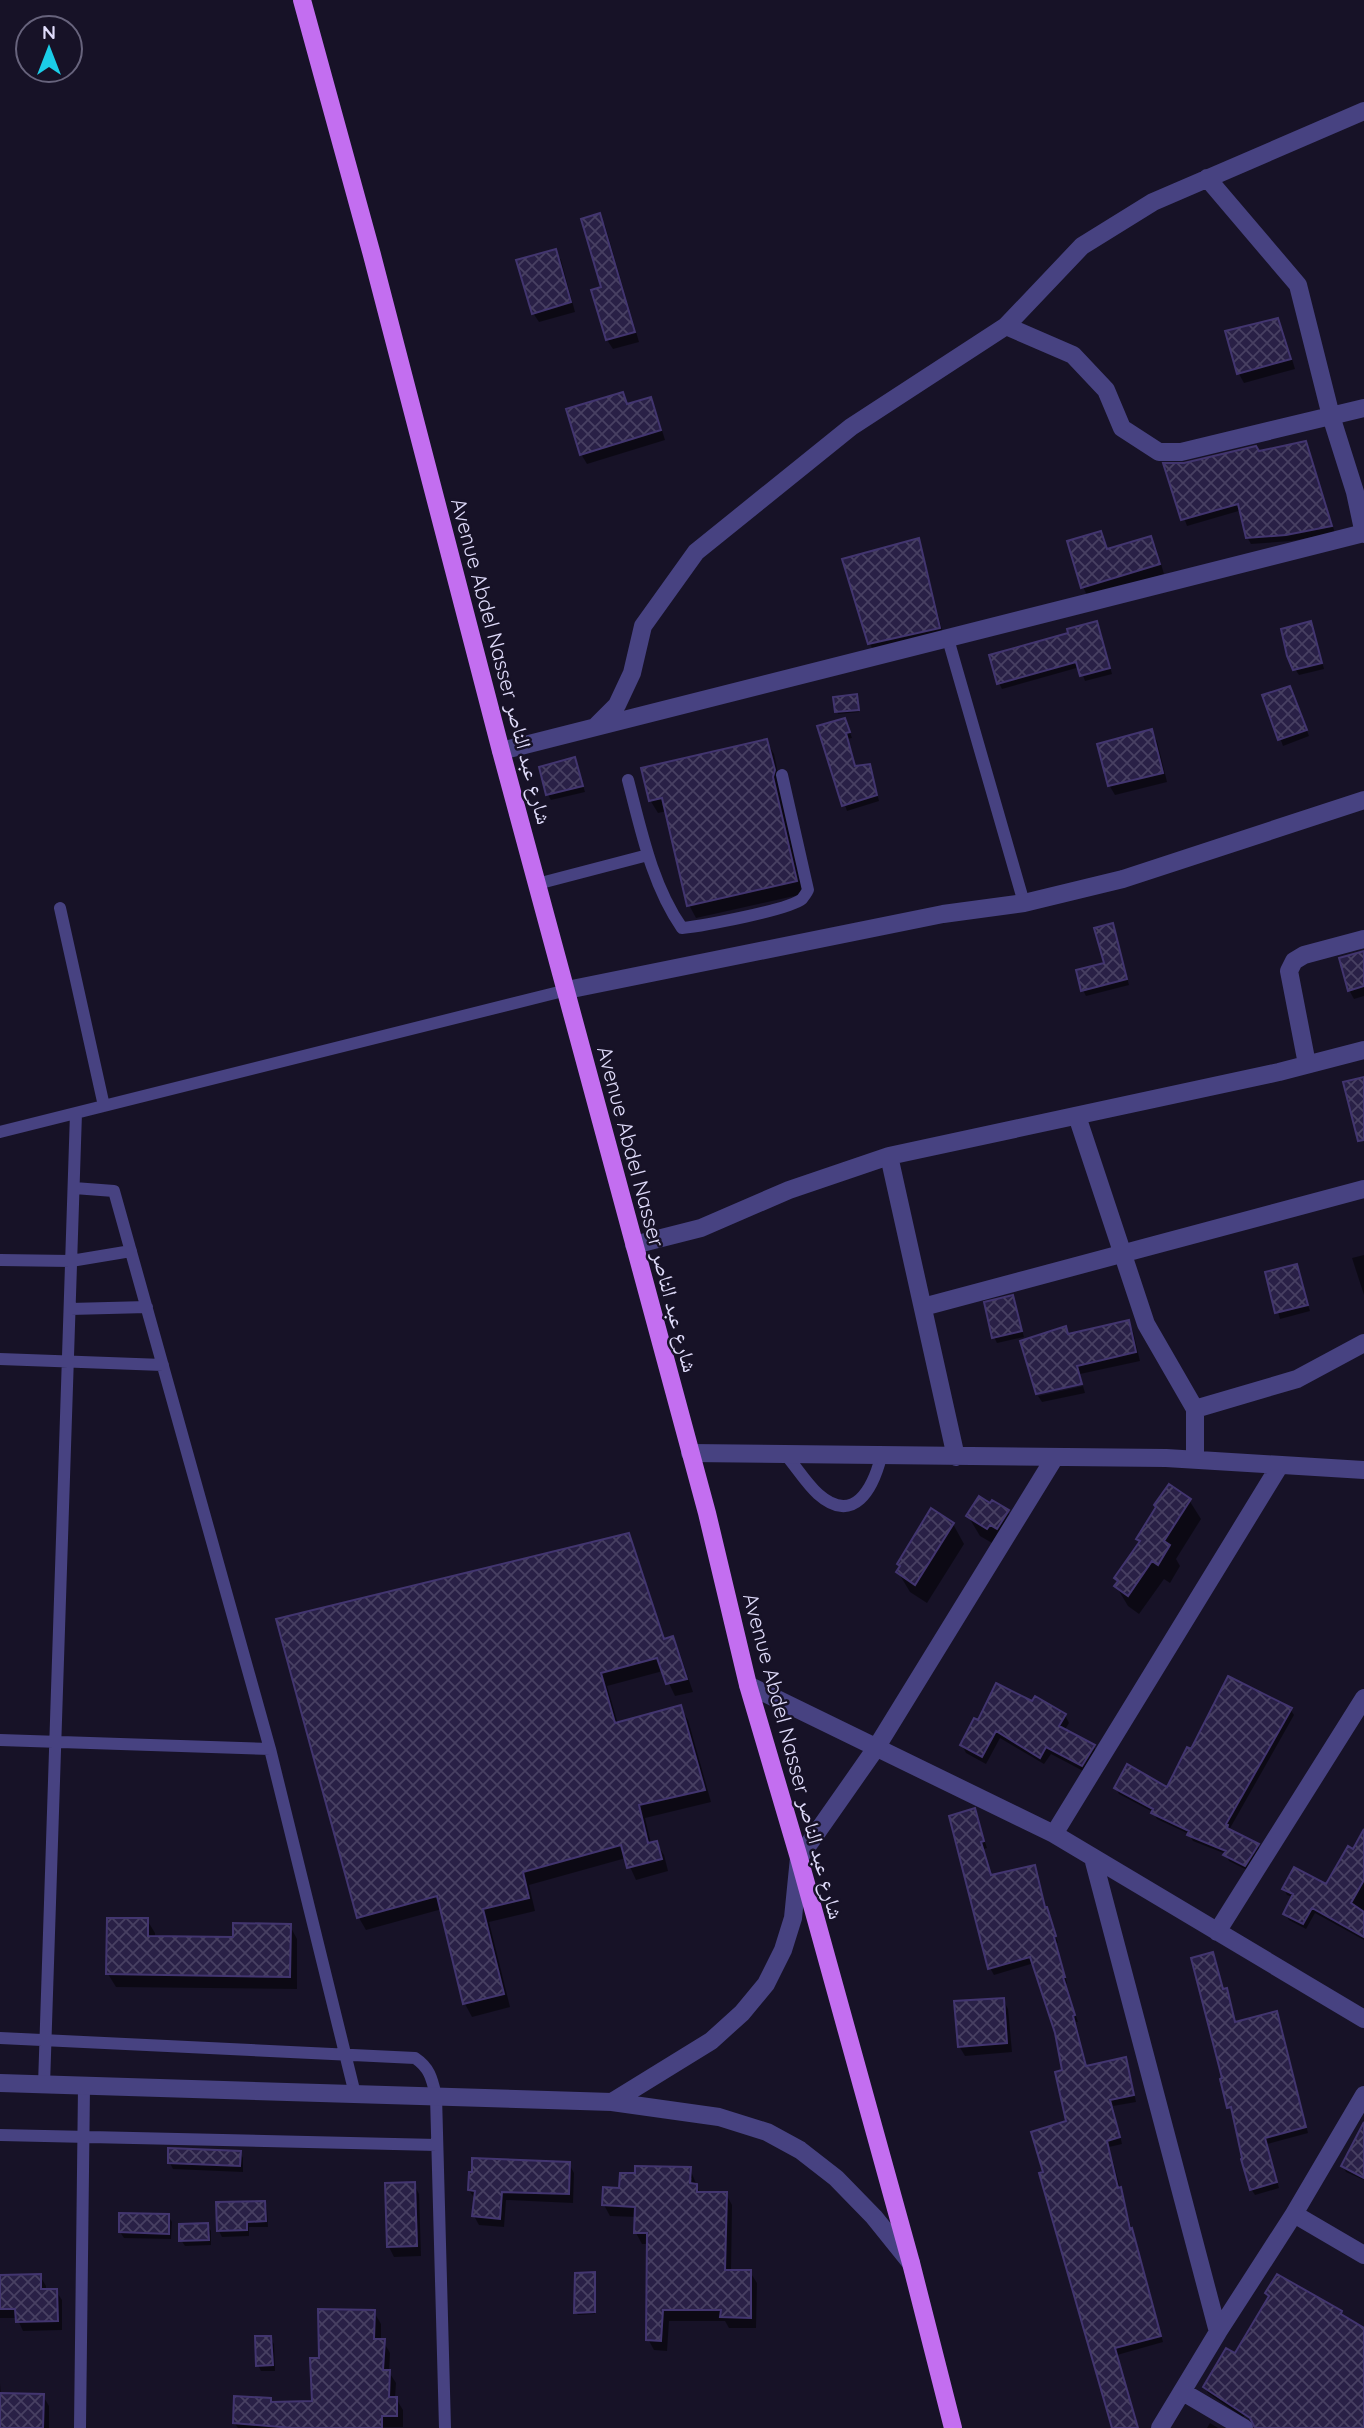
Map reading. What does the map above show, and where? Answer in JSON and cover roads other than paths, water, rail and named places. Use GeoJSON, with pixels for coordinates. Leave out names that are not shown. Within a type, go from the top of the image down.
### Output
{"type":"FeatureCollection","features":[{"type":"Feature","properties":{"kind":"main road","name":"Avenue Abdel Nasser شارع عبد الناصر"},"geometry":{"type":"LineString","coordinates":[[302,0],[690,1453],[748,1685],[799,1858],[911,2263],[953,2428]]}},
{"type":"Feature","properties":{"kind":"street"},"geometry":{"type":"LineString","coordinates":[[595,727],[617,705],[632,673],[643,626],[696,552],[851,427],[1006,326],[1082,246],[1153,202],[1364,111]]}},
{"type":"Feature","properties":{"kind":"street"},"geometry":{"type":"LineString","coordinates":[[501,751],[1364,534],[1298,285],[1207,178]]}},
{"type":"Feature","properties":{"kind":"street"},"geometry":{"type":"LineString","coordinates":[[1006,326],[1073,355],[1106,390],[1122,428],[1159,452],[1181,452],[1364,408]]}},
{"type":"Feature","properties":{"kind":"street"},"geometry":{"type":"LineString","coordinates":[[567,990],[943,914],[1024,903],[1123,879],[1364,800]]}},
{"type":"Feature","properties":{"kind":"street"},"geometry":{"type":"LineString","coordinates":[[1307,1065],[1289,971],[1294,961],[1304,955],[1364,939]]}},
{"type":"Feature","properties":{"kind":"street"},"geometry":{"type":"LineString","coordinates":[[634,1245],[701,1228],[789,1189],[889,1156],[1307,1065],[1364,1049]]}},
{"type":"Feature","properties":{"kind":"street"},"geometry":{"type":"LineString","coordinates":[[1077,1116],[1146,1324],[1195,1409],[1195,1460]]}},
{"type":"Feature","properties":{"kind":"street"},"geometry":{"type":"LineString","coordinates":[[889,1156],[956,1457]]}},
{"type":"Feature","properties":{"kind":"street"},"geometry":{"type":"LineString","coordinates":[[923,1307],[1364,1189]]}},
{"type":"Feature","properties":{"kind":"street"},"geometry":{"type":"LineString","coordinates":[[1195,1409],[1297,1379],[1364,1343]]}},
{"type":"Feature","properties":{"kind":"street"},"geometry":{"type":"LineString","coordinates":[[690,1453],[1195,1460],[1364,1470]]}},
{"type":"Feature","properties":{"kind":"street"},"geometry":{"type":"LineString","coordinates":[[612,2102],[711,2041],[743,2013],[766,1984],[783,1950],[793,1919],[799,1858],[876,1748],[1055,1457]]}},
{"type":"Feature","properties":{"kind":"street"},"geometry":{"type":"LineString","coordinates":[[1054,1834],[1280,1465]]}},
{"type":"Feature","properties":{"kind":"street"},"geometry":{"type":"LineString","coordinates":[[748,1685],[1054,1834],[1364,2019]]}},
{"type":"Feature","properties":{"kind":"street"},"geometry":{"type":"LineString","coordinates":[[1217,1932],[1364,1698]]}},
{"type":"Feature","properties":{"kind":"street"},"geometry":{"type":"LineString","coordinates":[[1093,1858],[1219,2332]]}},
{"type":"Feature","properties":{"kind":"street"},"geometry":{"type":"LineString","coordinates":[[0,2083],[612,2102],[719,2117],[767,2132],[800,2150],[836,2178],[874,2217],[911,2263]]}},
{"type":"Feature","properties":{"kind":"street"},"geometry":{"type":"LineString","coordinates":[[1160,2428],[1294,2214],[1364,2095]]}},
{"type":"Feature","properties":{"kind":"street"},"geometry":{"type":"LineString","coordinates":[[1294,2214],[1364,2255]]}},
{"type":"Feature","properties":{"kind":"street"},"geometry":{"type":"LineString","coordinates":[[1183,2392],[1244,2428]]}},
{"type":"Feature","properties":{"kind":"lane"},"geometry":{"type":"LineString","coordinates":[[948,639],[1024,903]]}},
{"type":"Feature","properties":{"kind":"lane"},"geometry":{"type":"LineString","coordinates":[[628,780],[648,855],[673,915],[682,928],[785,906],[802,899],[808,890],[782,775]]}},
{"type":"Feature","properties":{"kind":"lane"},"geometry":{"type":"LineString","coordinates":[[537,884],[648,855]]}},
{"type":"Feature","properties":{"kind":"lane"},"geometry":{"type":"LineString","coordinates":[[60,908],[104,1106]]}},
{"type":"Feature","properties":{"kind":"lane"},"geometry":{"type":"LineString","coordinates":[[0,1132],[567,990]]}},
{"type":"Feature","properties":{"kind":"lane"},"geometry":{"type":"LineString","coordinates":[[44,2085],[76,1113]]}},
{"type":"Feature","properties":{"kind":"lane"},"geometry":{"type":"LineString","coordinates":[[74,1188],[114,1191],[270,1749],[355,2094]]}},
{"type":"Feature","properties":{"kind":"lane"},"geometry":{"type":"LineString","coordinates":[[0,1260],[71,1261],[131,1251]]}},
{"type":"Feature","properties":{"kind":"lane"},"geometry":{"type":"LineString","coordinates":[[70,1309],[146,1307]]}},
{"type":"Feature","properties":{"kind":"lane"},"geometry":{"type":"LineString","coordinates":[[0,1359],[163,1365]]}},
{"type":"Feature","properties":{"kind":"lane"},"geometry":{"type":"LineString","coordinates":[[786,1455],[816,1493],[830,1504],[842,1506],[855,1504],[870,1490],[881,1457]]}},
{"type":"Feature","properties":{"kind":"lane"},"geometry":{"type":"LineString","coordinates":[[0,1740],[270,1749]]}},
{"type":"Feature","properties":{"kind":"lane"},"geometry":{"type":"LineString","coordinates":[[0,2038],[415,2058],[424,2064],[432,2075],[436,2096],[445,2428]]}},
{"type":"Feature","properties":{"kind":"lane"},"geometry":{"type":"LineString","coordinates":[[80,2428],[84,2086]]}},
{"type":"Feature","properties":{"kind":"lane"},"geometry":{"type":"LineString","coordinates":[[0,2134],[437,2145]]}}]}
